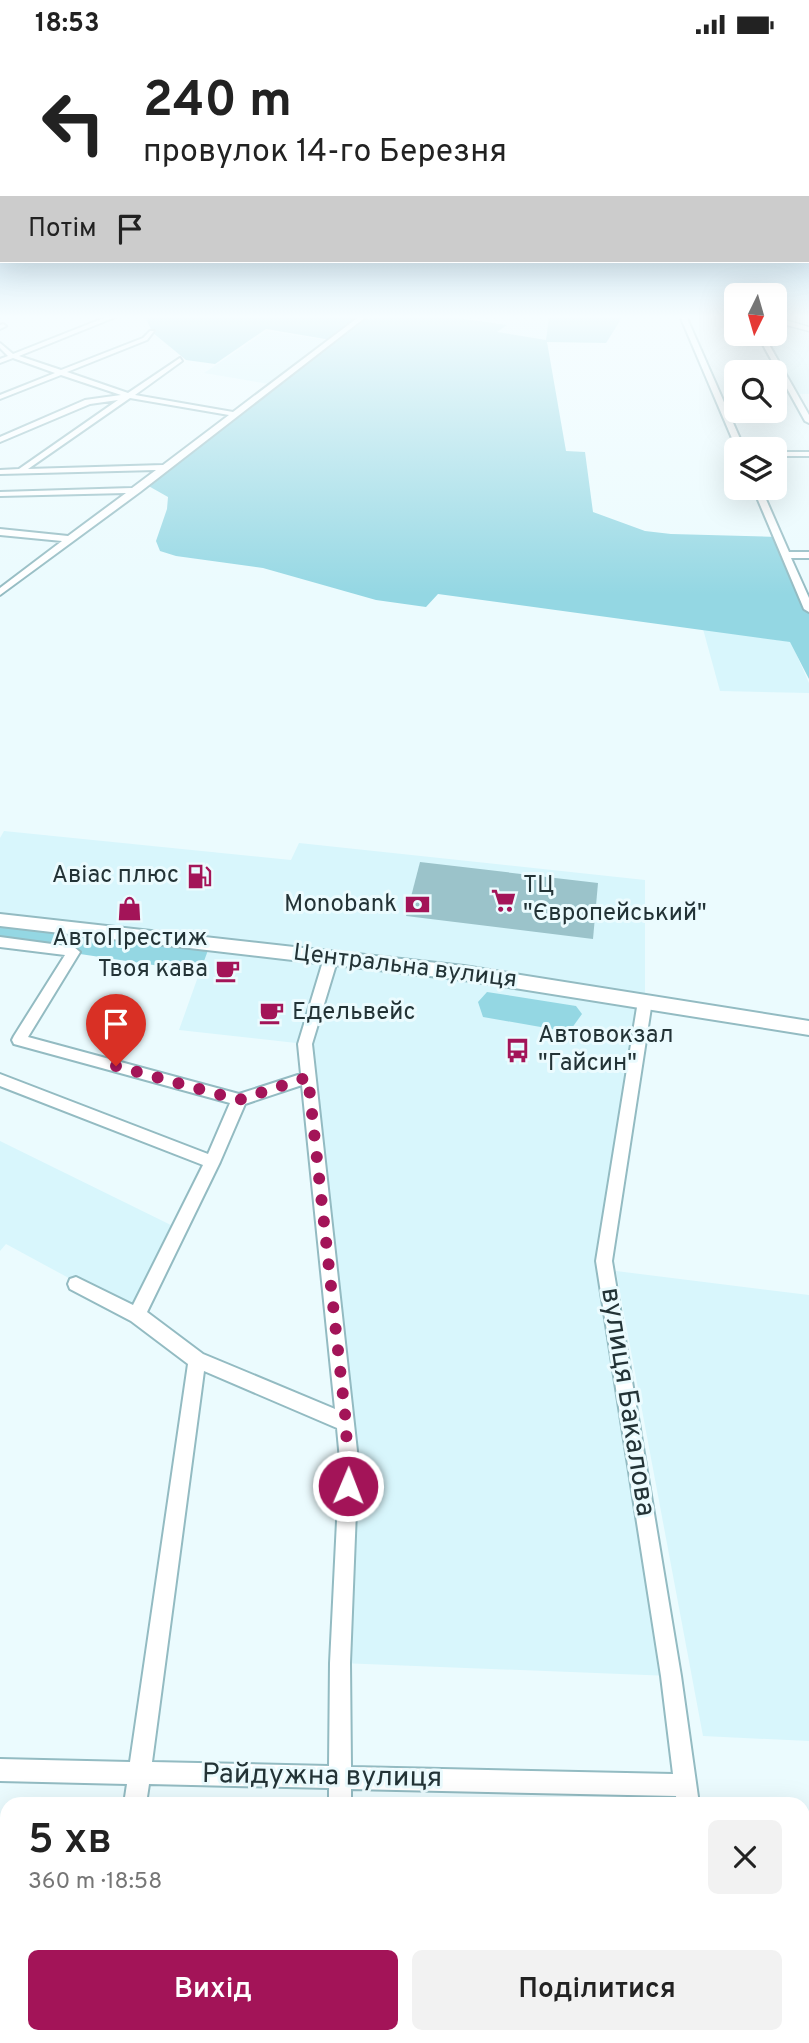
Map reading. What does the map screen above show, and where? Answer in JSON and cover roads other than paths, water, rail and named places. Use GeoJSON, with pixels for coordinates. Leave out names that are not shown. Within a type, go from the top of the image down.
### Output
{"type":"FeatureCollection","features":[{"type":"Feature","properties":{"kind":"highway","name":"Центральна вулиця"},"geometry":{"type":"LineString","coordinates":[[0,920],[464,973],[809,1028]]}},
{"type":"Feature","properties":{"kind":"street"},"geometry":{"type":"LineString","coordinates":[[0,440],[72,409]]}},
{"type":"Feature","properties":{"kind":"street"},"geometry":{"type":"LineString","coordinates":[[25,470],[111,409]]}},
{"type":"Feature","properties":{"kind":"street"},"geometry":{"type":"LineString","coordinates":[[205,409],[234,414]]}},
{"type":"Feature","properties":{"kind":"street"},"geometry":{"type":"LineString","coordinates":[[0,592],[240,409]]}},
{"type":"Feature","properties":{"kind":"street"},"geometry":{"type":"LineString","coordinates":[[723,409],[735,437]]}},
{"type":"Feature","properties":{"kind":"street"},"geometry":{"type":"LineString","coordinates":[[787,454],[809,454]]}},
{"type":"Feature","properties":{"kind":"street"},"geometry":{"type":"LineString","coordinates":[[0,461],[25,470]]}},
{"type":"Feature","properties":{"kind":"street"},"geometry":{"type":"LineString","coordinates":[[0,472],[167,467]]}},
{"type":"Feature","properties":{"kind":"street"},"geometry":{"type":"LineString","coordinates":[[0,494],[137,490]]}},
{"type":"Feature","properties":{"kind":"street"},"geometry":{"type":"LineString","coordinates":[[762,500],[809,609]]}},
{"type":"Feature","properties":{"kind":"street"},"geometry":{"type":"LineString","coordinates":[[0,532],[71,539]]}},
{"type":"Feature","properties":{"kind":"street"},"geometry":{"type":"LineString","coordinates":[[786,555],[809,555]]}},
{"type":"Feature","properties":{"kind":"street"},"geometry":{"type":"LineString","coordinates":[[0,580],[15,581]]}},
{"type":"Feature","properties":{"kind":"street"},"geometry":{"type":"LineString","coordinates":[[0,942],[74,952],[19,1040],[239,1100],[308,1077]]}},
{"type":"Feature","properties":{"kind":"street"},"geometry":{"type":"LineString","coordinates":[[331,958],[305,1044],[349,1460],[340,1663],[340,1797]]}},
{"type":"Feature","properties":{"kind":"street","name":"вулиця Бакалова"},"geometry":{"type":"LineString","coordinates":[[645,1001],[604,1261],[667,1649],[687,1795]]}},
{"type":"Feature","properties":{"kind":"street"},"geometry":{"type":"LineString","coordinates":[[0,1080],[212,1162]]}},
{"type":"Feature","properties":{"kind":"street"},"geometry":{"type":"LineString","coordinates":[[137,1315],[212,1162],[239,1100]]}},
{"type":"Feature","properties":{"kind":"street"},"geometry":{"type":"LineString","coordinates":[[76,1284],[137,1315],[197,1360],[346,1423]]}},
{"type":"Feature","properties":{"kind":"street"},"geometry":{"type":"LineString","coordinates":[[136,1797],[197,1360]]}},
{"type":"Feature","properties":{"kind":"street","name":"Райдужна вулиця"},"geometry":{"type":"LineString","coordinates":[[0,1770],[340,1777],[687,1795]]}},
{"type":"Feature","properties":{"kind":"place","name":"Авіас плюс"},"geometry":{"type":"Point","coordinates":[199,876]}},
{"type":"Feature","properties":{"kind":"place","name":"ТЦ \"Європейський\""},"geometry":{"type":"Point","coordinates":[503,900]}},
{"type":"Feature","properties":{"kind":"place","name":"Monobank"},"geometry":{"type":"Point","coordinates":[417,905]}},
{"type":"Feature","properties":{"kind":"place","name":"АвтоПрестиж"},"geometry":{"type":"Point","coordinates":[130,908]}},
{"type":"Feature","properties":{"kind":"place","name":"Твоя кава"},"geometry":{"type":"Point","coordinates":[228,970]}},
{"type":"Feature","properties":{"kind":"place","name":"Едельвейс"},"geometry":{"type":"Point","coordinates":[272,1013]}},
{"type":"Feature","properties":{"kind":"place","name":"Автовокзал \"Гайсин\""},"geometry":{"type":"Point","coordinates":[518,1050]}}]}
